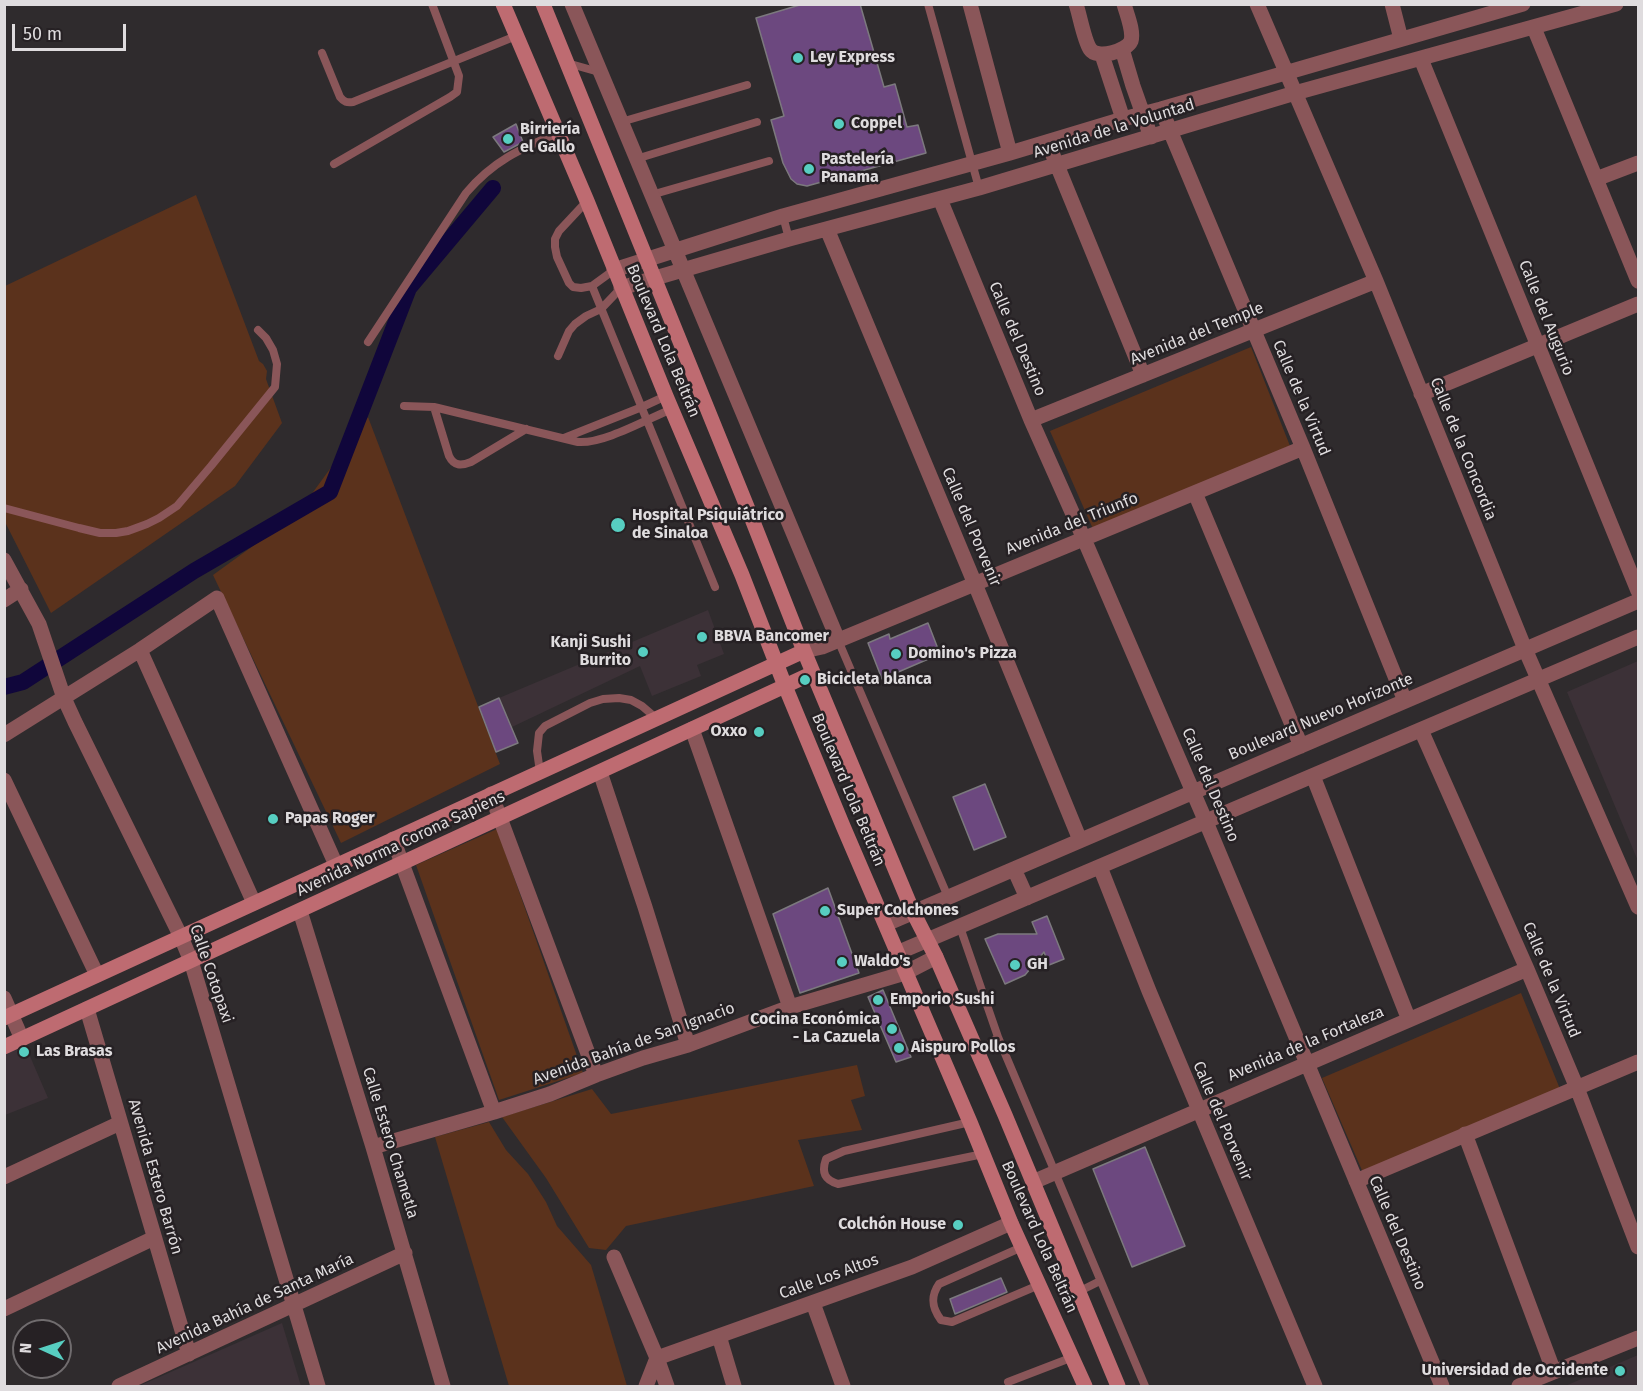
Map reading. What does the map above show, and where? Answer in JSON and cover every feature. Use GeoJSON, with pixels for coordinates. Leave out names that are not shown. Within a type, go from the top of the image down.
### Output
{"type":"FeatureCollection","features":[{"type":"Feature","properties":{"kind":"main road","name":"Boulevard Lola Beltrán"},"geometry":{"type":"LineString","coordinates":[[503,4],[742,575],[785,686],[905,973],[1011,1223],[1085,1386]]}},
{"type":"Feature","properties":{"kind":"main road","name":"Boulevard Lola Beltrán"},"geometry":{"type":"LineString","coordinates":[[543,4],[813,673],[913,912],[979,1053],[1117,1384]]}},
{"type":"Feature","properties":{"kind":"main road","name":"Avenida Norma Corona Sapiens"},"geometry":{"type":"LineString","coordinates":[[8,1016],[804,651]]}},
{"type":"Feature","properties":{"kind":"main road","name":"Avenida Norma Corona Sapiens"},"geometry":{"type":"LineString","coordinates":[[4,1047],[813,673]]}},
{"type":"Feature","properties":{"kind":"street"},"geometry":{"type":"LineString","coordinates":[[572,4],[838,640]]}},
{"type":"Feature","properties":{"kind":"street"},"geometry":{"type":"LineString","coordinates":[[970,4],[1010,153]]}},
{"type":"Feature","properties":{"kind":"street"},"geometry":{"type":"LineString","coordinates":[[1076,4],[1089,48],[1092,52],[1102,55],[1122,49],[1131,40],[1132,33],[1124,4]]}},
{"type":"Feature","properties":{"kind":"street","name":"Calle de la Concordia"},"geometry":{"type":"LineString","coordinates":[[1257,4],[1376,281],[1525,649],[1638,906]]}},
{"type":"Feature","properties":{"kind":"street"},"geometry":{"type":"LineString","coordinates":[[1392,4],[1401,39]]}},
{"type":"Feature","properties":{"kind":"street","name":"Avenida de la Voluntad"},"geometry":{"type":"LineString","coordinates":[[621,288],[789,239],[1057,166],[1295,93],[1616,4]]}},
{"type":"Feature","properties":{"kind":"street","name":"Avenida de la Voluntad"},"geometry":{"type":"LineString","coordinates":[[614,270],[783,216],[972,164],[1516,5]]}},
{"type":"Feature","properties":{"kind":"street"},"geometry":{"type":"LineString","coordinates":[[1533,28],[1638,281]]}},
{"type":"Feature","properties":{"kind":"street"},"geometry":{"type":"LineString","coordinates":[[1122,49],[1151,137]]}},
{"type":"Feature","properties":{"kind":"street"},"geometry":{"type":"LineString","coordinates":[[1102,55],[1123,119]]}},
{"type":"Feature","properties":{"kind":"street","name":"Calle del Augurio"},"geometry":{"type":"LineString","coordinates":[[1421,59],[1638,591]]}},
{"type":"Feature","properties":{"kind":"street"},"geometry":{"type":"LineString","coordinates":[[1114,92],[1133,86]]}},
{"type":"Feature","properties":{"kind":"street","name":"Calle de la Virtud"},"geometry":{"type":"LineString","coordinates":[[1161,109],[1303,448],[1405,701]]}},
{"type":"Feature","properties":{"kind":"street"},"geometry":{"type":"LineString","coordinates":[[1048,142],[1143,375]]}},
{"type":"Feature","properties":{"kind":"street"},"geometry":{"type":"LineString","coordinates":[[1596,179],[1638,163]]}},
{"type":"Feature","properties":{"kind":"street","name":"Calle del Destino"},"geometry":{"type":"LineString","coordinates":[[940,199],[1031,420],[1206,822],[1442,1386]]}},
{"type":"Feature","properties":{"kind":"street","name":"Calle del Porvenir"},"geometry":{"type":"LineString","coordinates":[[827,229],[1080,840]]}},
{"type":"Feature","properties":{"kind":"street","name":"Avenida del Temple"},"geometry":{"type":"LineString","coordinates":[[1031,420],[1376,281]]}},
{"type":"Feature","properties":{"kind":"street"},"geometry":{"type":"LineString","coordinates":[[1421,394],[1638,304]]}},
{"type":"Feature","properties":{"kind":"street","name":"Avenida del Triunfo"},"geometry":{"type":"LineString","coordinates":[[804,651],[822,647],[1303,448]]}},
{"type":"Feature","properties":{"kind":"street"},"geometry":{"type":"LineString","coordinates":[[1195,493],[1300,746]]}},
{"type":"Feature","properties":{"kind":"street","name":"Calle Cotopaxi"},"geometry":{"type":"LineString","coordinates":[[4,560],[39,624],[64,698],[191,961],[318,1386]]}},
{"type":"Feature","properties":{"kind":"street"},"geometry":{"type":"LineString","coordinates":[[4,600],[21,589]]}},
{"type":"Feature","properties":{"kind":"street"},"geometry":{"type":"LineString","coordinates":[[4,735],[140,650],[217,598],[336,865]]}},
{"type":"Feature","properties":{"kind":"street","name":"Boulevard Nuevo Horizonte"},"geometry":{"type":"LineString","coordinates":[[886,924],[1638,601]]}},
{"type":"Feature","properties":{"kind":"street"},"geometry":{"type":"LineString","coordinates":[[897,954],[1638,637]]}},
{"type":"Feature","properties":{"kind":"street"},"geometry":{"type":"LineString","coordinates":[[813,673],[822,647]]}},
{"type":"Feature","properties":{"kind":"street"},"geometry":{"type":"LineString","coordinates":[[140,650],[254,903]]}},
{"type":"Feature","properties":{"kind":"street"},"geometry":{"type":"LineString","coordinates":[[692,729],[790,1007]]}},
{"type":"Feature","properties":{"kind":"street","name":"Calle de la Virtud"},"geometry":{"type":"LineString","coordinates":[[1421,730],[1577,1088],[1638,1247]]}},
{"type":"Feature","properties":{"kind":"street"},"geometry":{"type":"LineString","coordinates":[[600,772],[688,1045]]}},
{"type":"Feature","properties":{"kind":"street"},"geometry":{"type":"LineString","coordinates":[[1313,776],[1409,1020]]}},
{"type":"Feature","properties":{"kind":"street"},"geometry":{"type":"LineString","coordinates":[[4,780],[97,975]]}},
{"type":"Feature","properties":{"kind":"street"},"geometry":{"type":"LineString","coordinates":[[491,794],[596,1075]]}},
{"type":"Feature","properties":{"kind":"street"},"geometry":{"type":"LineString","coordinates":[[393,839],[494,1112]]}},
{"type":"Feature","properties":{"kind":"street","name":"Calle del Porvenir"},"geometry":{"type":"LineString","coordinates":[[1100,867],[1198,1111],[1315,1386]]}},
{"type":"Feature","properties":{"kind":"street"},"geometry":{"type":"LineString","coordinates":[[1014,869],[1027,898]]}},
{"type":"Feature","properties":{"kind":"street","name":"Calle Estero Chametla"},"geometry":{"type":"LineString","coordinates":[[300,911],[374,1147],[443,1386]]}},
{"type":"Feature","properties":{"kind":"street","name":"Avenida Bahía de San Ignacio"},"geometry":{"type":"LineString","coordinates":[[374,1147],[550,1094],[596,1075],[688,1045],[790,1007],[905,973],[936,957]]}},
{"type":"Feature","properties":{"kind":"street","name":"Avenida de la Fortaleza"},"geometry":{"type":"LineString","coordinates":[[1034,1182],[1527,969]]}},
{"type":"Feature","properties":{"kind":"street"},"geometry":{"type":"LineString","coordinates":[[4,998],[8,1016],[22,1039]]}},
{"type":"Feature","properties":{"kind":"street","name":"Avenida Estero Barrón"},"geometry":{"type":"LineString","coordinates":[[87,1009],[189,1354]]}},
{"type":"Feature","properties":{"kind":"street"},"geometry":{"type":"LineString","coordinates":[[1356,1181],[1638,1062]]}},
{"type":"Feature","properties":{"kind":"street"},"geometry":{"type":"LineString","coordinates":[[4,1178],[120,1123]]}},
{"type":"Feature","properties":{"kind":"street"},"geometry":{"type":"LineString","coordinates":[[1465,1134],[1554,1372]]}},
{"type":"Feature","properties":{"kind":"street","name":"Calle Los Altos"},"geometry":{"type":"LineString","coordinates":[[657,1358],[912,1267],[1011,1223]]}},
{"type":"Feature","properties":{"kind":"street"},"geometry":{"type":"LineString","coordinates":[[4,1309],[154,1238]]}},
{"type":"Feature","properties":{"kind":"street","name":"Avenida Bahía de Santa María"},"geometry":{"type":"LineString","coordinates":[[119,1386],[405,1253]]}},
{"type":"Feature","properties":{"kind":"street"},"geometry":{"type":"LineString","coordinates":[[615,1257],[667,1386]]}},
{"type":"Feature","properties":{"kind":"street"},"geometry":{"type":"LineString","coordinates":[[813,1303],[843,1386]]}},
{"type":"Feature","properties":{"kind":"street"},"geometry":{"type":"LineString","coordinates":[[719,1336],[734,1386]]}},
{"type":"Feature","properties":{"kind":"street"},"geometry":{"type":"LineString","coordinates":[[1519,1386],[1638,1338]]}},
{"type":"Feature","properties":{"kind":"street"},"geometry":{"type":"LineString","coordinates":[[646,1386],[657,1358]]}},
{"type":"Feature","properties":{"kind":"lane"},"geometry":{"type":"LineString","coordinates":[[334,164],[457,92],[459,76],[432,4]]}},
{"type":"Feature","properties":{"kind":"lane"},"geometry":{"type":"LineString","coordinates":[[928,4],[979,188]]}},
{"type":"Feature","properties":{"kind":"lane"},"geometry":{"type":"LineString","coordinates":[[322,53],[340,97],[347,103],[516,36]]}},
{"type":"Feature","properties":{"kind":"lane"},"geometry":{"type":"LineString","coordinates":[[566,62],[600,73]]}},
{"type":"Feature","properties":{"kind":"lane"},"geometry":{"type":"LineString","coordinates":[[621,122],[747,84]]}},
{"type":"Feature","properties":{"kind":"lane"},"geometry":{"type":"LineString","coordinates":[[636,159],[758,122]]}},
{"type":"Feature","properties":{"kind":"lane"},"geometry":{"type":"LineString","coordinates":[[368,342],[465,193],[479,177],[512,153],[558,133]]}},
{"type":"Feature","properties":{"kind":"lane"},"geometry":{"type":"LineString","coordinates":[[651,195],[769,161]]}},
{"type":"Feature","properties":{"kind":"lane"},"geometry":{"type":"LineString","coordinates":[[586,201],[559,231],[555,239],[556,256],[573,287],[592,286],[614,270]]}},
{"type":"Feature","properties":{"kind":"lane"},"geometry":{"type":"LineString","coordinates":[[783,216],[789,239]]}},
{"type":"Feature","properties":{"kind":"lane"},"geometry":{"type":"LineString","coordinates":[[592,286],[715,587]]}},
{"type":"Feature","properties":{"kind":"lane"},"geometry":{"type":"LineString","coordinates":[[558,356],[569,331],[575,324],[601,309],[621,288]]}},
{"type":"Feature","properties":{"kind":"lane"},"geometry":{"type":"LineString","coordinates":[[4,508],[100,533],[116,533],[147,524],[177,506],[275,387],[277,364],[273,350],[258,330]]}},
{"type":"Feature","properties":{"kind":"lane"},"geometry":{"type":"LineString","coordinates":[[564,438],[642,407],[669,402]]}},
{"type":"Feature","properties":{"kind":"lane"},"geometry":{"type":"LineString","coordinates":[[404,406],[434,407],[578,442],[595,441],[646,420],[669,402]]}},
{"type":"Feature","properties":{"kind":"lane"},"geometry":{"type":"LineString","coordinates":[[434,407],[449,456],[457,465],[471,462],[526,429]]}},
{"type":"Feature","properties":{"kind":"lane"},"geometry":{"type":"LineString","coordinates":[[838,640],[948,897]]}},
{"type":"Feature","properties":{"kind":"lane"},"geometry":{"type":"LineString","coordinates":[[540,772],[537,751],[539,733],[545,726],[590,703],[603,699],[631,700],[656,718]]}},
{"type":"Feature","properties":{"kind":"lane"},"geometry":{"type":"LineString","coordinates":[[960,927],[998,1037],[1145,1386]]}},
{"type":"Feature","properties":{"kind":"lane"},"geometry":{"type":"LineString","coordinates":[[979,1053],[998,1037]]}},
{"type":"Feature","properties":{"kind":"lane"},"geometry":{"type":"LineString","coordinates":[[970,1122],[844,1151],[826,1160],[823,1167],[824,1174],[831,1182],[838,1184],[983,1154]]}},
{"type":"Feature","properties":{"kind":"lane"},"geometry":{"type":"LineString","coordinates":[[1022,1247],[939,1284],[933,1299],[936,1313],[941,1320],[952,1322],[1039,1285]]}},
{"type":"Feature","properties":{"kind":"lane"},"geometry":{"type":"LineString","coordinates":[[1078,1292],[1100,1281]]}},
{"type":"Feature","properties":{"kind":"lane"},"geometry":{"type":"LineString","coordinates":[[1008,1382],[1073,1358]]}},
{"type":"Feature","properties":{"kind":"shaded area"},"geometry":{"type":"Polygon","coordinates":[[[196,195],[259,361],[267,371],[266,379],[282,423],[235,486],[51,613],[5,522],[5,286],[196,195]]]}},
{"type":"Feature","properties":{"kind":"shaded area"},"geometry":{"type":"Polygon","coordinates":[[[1251,347],[1290,446],[1093,529],[1050,431],[1251,347]]]}},
{"type":"Feature","properties":{"kind":"shaded area"},"geometry":{"type":"Polygon","coordinates":[[[368,417],[500,764],[341,843],[213,575],[297,514],[368,417]]]}},
{"type":"Feature","properties":{"kind":"shaded area"},"geometry":{"type":"Polygon","coordinates":[[[708,610],[724,654],[697,665],[701,676],[652,696],[640,666],[512,727],[499,698],[708,610]]]}},
{"type":"Feature","properties":{"kind":"shaded area"},"geometry":{"type":"Polygon","coordinates":[[[1638,661],[1638,861],[1567,692],[1638,661]]]}},
{"type":"Feature","properties":{"kind":"shaded area"},"geometry":{"type":"Polygon","coordinates":[[[497,829],[583,1073],[499,1100],[416,865],[497,829]]]}},
{"type":"Feature","properties":{"kind":"shaded area"},"geometry":{"type":"Polygon","coordinates":[[[1521,993],[1560,1089],[1364,1175],[1322,1078],[1521,993]]]}},
{"type":"Feature","properties":{"kind":"shaded area"},"geometry":{"type":"Polygon","coordinates":[[[23,1040],[48,1098],[5,1115],[5,1048],[23,1040]]]}},
{"type":"Feature","properties":{"kind":"shaded area"},"geometry":{"type":"Polygon","coordinates":[[[857,1065],[865,1096],[851,1100],[862,1130],[798,1140],[814,1186],[626,1226],[606,1250],[589,1248],[546,1178],[502,1117],[592,1089],[611,1114],[857,1065]]]}},
{"type":"Feature","properties":{"kind":"shaded area"},"geometry":{"type":"Polygon","coordinates":[[[489,1122],[506,1150],[528,1174],[546,1202],[557,1226],[591,1265],[627,1386],[509,1386],[435,1137],[489,1122]]]}},
{"type":"Feature","properties":{"kind":"shaded area"},"geometry":{"type":"Polygon","coordinates":[[[282,1323],[301,1386],[139,1386],[282,1323]]]}},
{"type":"Feature","properties":{"kind":"shaded area","name":"Universidad de Occidente"},"geometry":{"type":"Polygon","coordinates":[[[1638,1355],[1638,1386],[1565,1386],[1638,1355]]]}},
{"type":"Feature","properties":{"kind":"building"},"geometry":{"type":"Polygon","coordinates":[[[803,4],[860,4],[884,87],[895,84],[907,127],[918,125],[926,153],[807,186],[797,184],[791,179],[783,163],[771,120],[784,116],[756,18],[803,4]]]}},
{"type":"Feature","properties":{"kind":"building","name":"Birriería el Gallo"},"geometry":{"type":"Polygon","coordinates":[[[516,124],[523,142],[504,152],[493,137],[516,124]]]}},
{"type":"Feature","properties":{"kind":"building"},"geometry":{"type":"Polygon","coordinates":[[[928,623],[940,654],[882,679],[868,643],[889,634],[890,639],[928,623]]]}},
{"type":"Feature","properties":{"kind":"building"},"geometry":{"type":"Polygon","coordinates":[[[499,698],[518,743],[496,752],[479,707],[499,698]]]}},
{"type":"Feature","properties":{"kind":"building"},"geometry":{"type":"Polygon","coordinates":[[[985,784],[1006,837],[974,850],[953,797],[985,784]]]}},
{"type":"Feature","properties":{"kind":"building"},"geometry":{"type":"Polygon","coordinates":[[[828,888],[859,973],[800,993],[773,914],[828,888]]]}},
{"type":"Feature","properties":{"kind":"building","name":"GH"},"geometry":{"type":"Polygon","coordinates":[[[1047,916],[1064,959],[1049,965],[1044,952],[1025,975],[1005,984],[985,939],[998,934],[1037,934],[1032,922],[1047,916]]]}},
{"type":"Feature","properties":{"kind":"building"},"geometry":{"type":"Polygon","coordinates":[[[883,990],[911,1057],[896,1062],[868,997],[883,990]]]}},
{"type":"Feature","properties":{"kind":"building"},"geometry":{"type":"Polygon","coordinates":[[[1145,1147],[1185,1246],[1132,1267],[1093,1169],[1145,1147]]]}},
{"type":"Feature","properties":{"kind":"building"},"geometry":{"type":"Polygon","coordinates":[[[1001,1278],[1007,1292],[955,1314],[950,1299],[1001,1278]]]}},
{"type":"Feature","properties":{"kind":"waterway"},"geometry":{"type":"LineString","coordinates":[[4,687],[23,682],[194,571],[330,492],[409,288],[493,188]]}},
{"type":"Feature","properties":{"kind":"place","name":"Ley Express"},"geometry":{"type":"Point","coordinates":[798,58]}},
{"type":"Feature","properties":{"kind":"place","name":"Coppel"},"geometry":{"type":"Point","coordinates":[839,124]}},
{"type":"Feature","properties":{"kind":"place","name":"Birriería el Gallo"},"geometry":{"type":"Point","coordinates":[508,139]}},
{"type":"Feature","properties":{"kind":"place","name":"Pastelería Panama"},"geometry":{"type":"Point","coordinates":[809,169]}},
{"type":"Feature","properties":{"kind":"place","name":"Hospital Psiquiátrico de Sinaloa"},"geometry":{"type":"Point","coordinates":[618,525]}},
{"type":"Feature","properties":{"kind":"place","name":"BBVA Bancomer"},"geometry":{"type":"Point","coordinates":[702,637]}},
{"type":"Feature","properties":{"kind":"place","name":"Kanji Sushi Burrito"},"geometry":{"type":"Point","coordinates":[643,652]}},
{"type":"Feature","properties":{"kind":"place","name":"Domino's Pizza"},"geometry":{"type":"Point","coordinates":[896,654]}},
{"type":"Feature","properties":{"kind":"place","name":"Bicicleta blanca"},"geometry":{"type":"Point","coordinates":[805,680]}},
{"type":"Feature","properties":{"kind":"place","name":"Oxxo"},"geometry":{"type":"Point","coordinates":[759,732]}},
{"type":"Feature","properties":{"kind":"place","name":"Papas Roger"},"geometry":{"type":"Point","coordinates":[273,819]}},
{"type":"Feature","properties":{"kind":"place","name":"Super Colchones"},"geometry":{"type":"Point","coordinates":[825,911]}},
{"type":"Feature","properties":{"kind":"place","name":"Waldo's"},"geometry":{"type":"Point","coordinates":[842,962]}},
{"type":"Feature","properties":{"kind":"place","name":"GH"},"geometry":{"type":"Point","coordinates":[1015,965]}},
{"type":"Feature","properties":{"kind":"place","name":"Emporio Sushi"},"geometry":{"type":"Point","coordinates":[878,1000]}},
{"type":"Feature","properties":{"kind":"place","name":"Cocina Económica - La Cazuela"},"geometry":{"type":"Point","coordinates":[892,1029]}},
{"type":"Feature","properties":{"kind":"place","name":"Aispuro Pollos"},"geometry":{"type":"Point","coordinates":[899,1048]}},
{"type":"Feature","properties":{"kind":"place","name":"Las Brasas"},"geometry":{"type":"Point","coordinates":[24,1052]}},
{"type":"Feature","properties":{"kind":"place","name":"Colchón House"},"geometry":{"type":"Point","coordinates":[958,1225]}},
{"type":"Feature","properties":{"kind":"place","name":"Universidad de Occidente"},"geometry":{"type":"Point","coordinates":[1620,1371]}}]}
